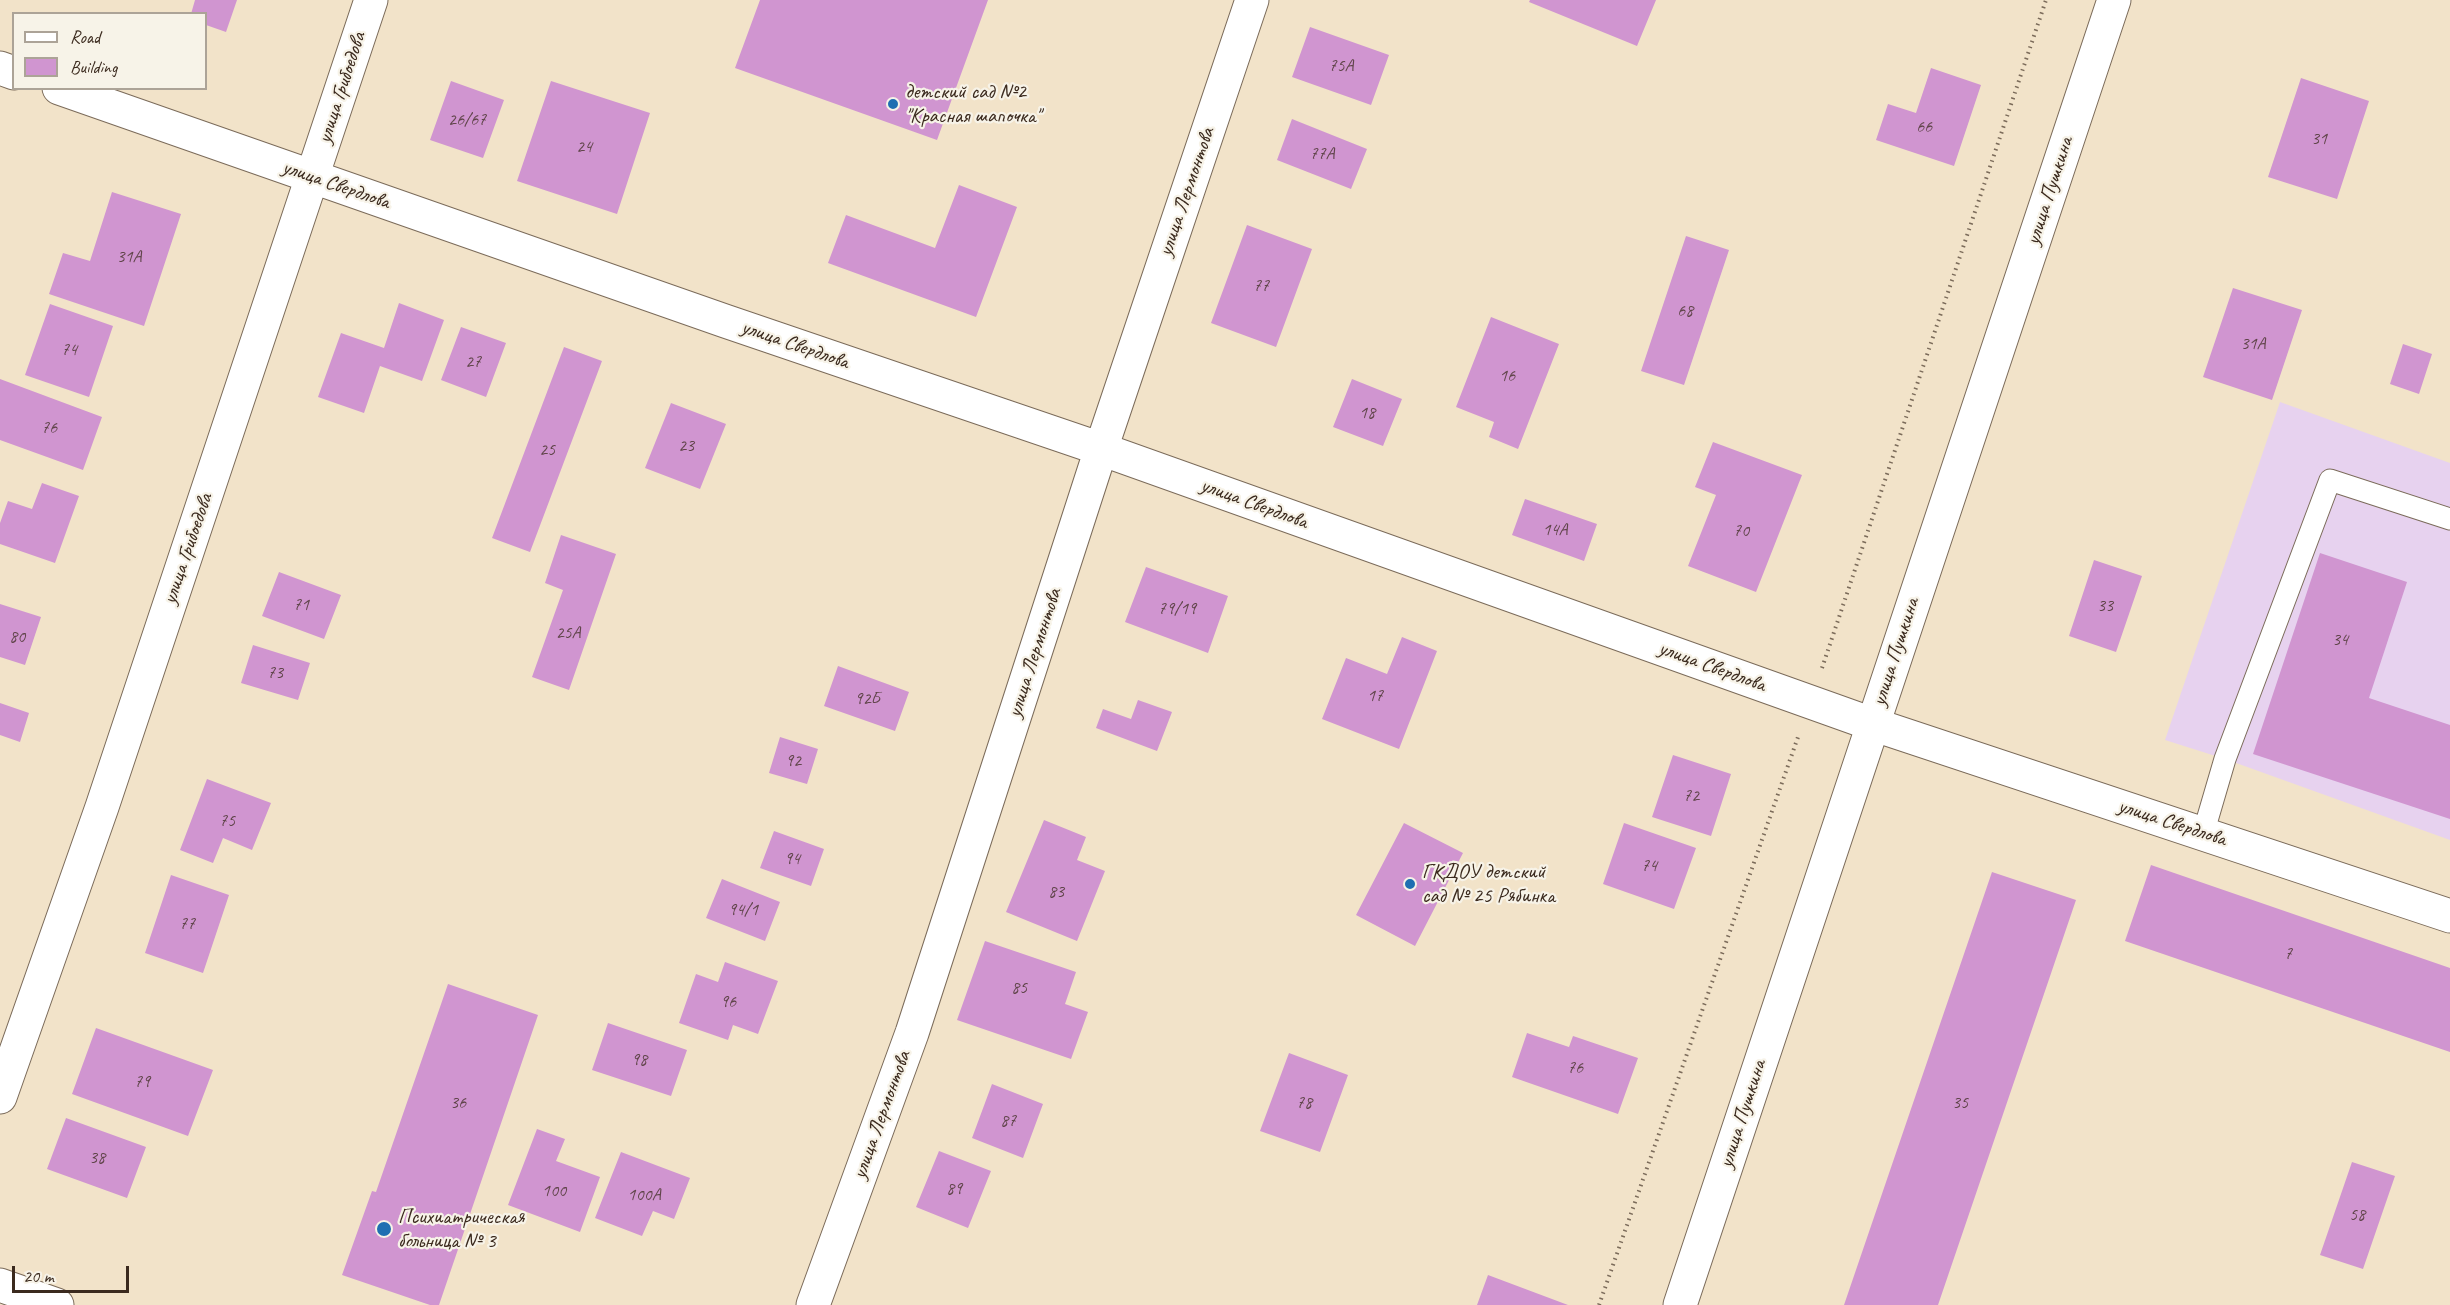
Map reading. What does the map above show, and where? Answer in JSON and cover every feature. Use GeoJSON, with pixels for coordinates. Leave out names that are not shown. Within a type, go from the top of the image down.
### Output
{"type":"FeatureCollection","features":[{"type":"Feature","properties":{"kind":"street","name":"улица Грибоедова"},"geometry":{"type":"LineString","coordinates":[[0,1097],[102,807],[371,0]]}},
{"type":"Feature","properties":{"kind":"street","name":"улица Лермонтова"},"geometry":{"type":"LineString","coordinates":[[813,1305],[912,1033],[1101,449],[1252,0]]}},
{"type":"Feature","properties":{"kind":"street","name":"улица Пушкина"},"geometry":{"type":"LineString","coordinates":[[1680,1305],[2114,0]]}},
{"type":"Feature","properties":{"kind":"street","name":"улица Свердлова"},"geometry":{"type":"LineString","coordinates":[[65,90],[725,321],[1101,449],[1872,724],[2450,916]]}},
{"type":"Feature","properties":{"kind":"street"},"geometry":{"type":"LineString","coordinates":[[0,1285],[57,1305]]}},
{"type":"Feature","properties":{"kind":"lane"},"geometry":{"type":"LineString","coordinates":[[2204,834],[2225,759],[2330,480],[2450,519]]}},
{"type":"Feature","properties":{"kind":"path"},"geometry":{"type":"LineString","coordinates":[[1599,1305],[1810,702],[2046,0]]}},
{"type":"Feature","properties":{"kind":"shaded area"},"geometry":{"type":"Polygon","coordinates":[[[2280,402],[2450,463],[2450,840],[2225,759],[2165,740],[2280,402]]]}},
{"type":"Feature","properties":{"kind":"building"},"geometry":{"type":"Polygon","coordinates":[[[195,0],[237,0],[226,32],[207,25],[207,12],[192,12],[195,0]]]}},
{"type":"Feature","properties":{"kind":"building","name":"детский сад №2 \"Красная шапочка\""},"geometry":{"type":"Polygon","coordinates":[[[760,0],[988,0],[937,140],[735,68],[760,0]]]}},
{"type":"Feature","properties":{"kind":"building"},"geometry":{"type":"Polygon","coordinates":[[[1530,0],[1656,0],[1637,46],[1529,2],[1530,0]]]}},
{"type":"Feature","properties":{"kind":"building"},"geometry":{"type":"Polygon","coordinates":[[[1310,27],[1389,55],[1371,105],[1292,77],[1310,27]]]}},
{"type":"Feature","properties":{"kind":"building"},"geometry":{"type":"Polygon","coordinates":[[[1931,68],[1981,85],[1954,166],[1876,140],[1888,104],[1916,113],[1931,68]]]}},
{"type":"Feature","properties":{"kind":"building"},"geometry":{"type":"Polygon","coordinates":[[[2301,78],[2369,101],[2337,199],[2268,177],[2301,78]]]}},
{"type":"Feature","properties":{"kind":"building"},"geometry":{"type":"Polygon","coordinates":[[[451,81],[504,100],[483,158],[430,140],[451,81]]]}},
{"type":"Feature","properties":{"kind":"building"},"geometry":{"type":"Polygon","coordinates":[[[551,81],[650,113],[617,214],[517,181],[551,81]]]}},
{"type":"Feature","properties":{"kind":"building"},"geometry":{"type":"Polygon","coordinates":[[[1292,119],[1367,149],[1351,189],[1277,160],[1292,119]]]}},
{"type":"Feature","properties":{"kind":"building"},"geometry":{"type":"Polygon","coordinates":[[[959,185],[1017,207],[976,317],[828,263],[846,215],[935,248],[959,185]]]}},
{"type":"Feature","properties":{"kind":"building"},"geometry":{"type":"Polygon","coordinates":[[[112,192],[181,214],[144,326],[49,294],[63,253],[90,261],[112,192]]]}},
{"type":"Feature","properties":{"kind":"building"},"geometry":{"type":"Polygon","coordinates":[[[1247,225],[1312,249],[1276,347],[1211,323],[1247,225]]]}},
{"type":"Feature","properties":{"kind":"building"},"geometry":{"type":"Polygon","coordinates":[[[1686,236],[1729,250],[1684,385],[1641,371],[1686,236]]]}},
{"type":"Feature","properties":{"kind":"building"},"geometry":{"type":"Polygon","coordinates":[[[2233,288],[2302,310],[2272,400],[2203,377],[2233,288]]]}},
{"type":"Feature","properties":{"kind":"building"},"geometry":{"type":"Polygon","coordinates":[[[399,303],[444,320],[422,381],[380,366],[364,413],[318,397],[341,333],[384,348],[399,303]]]}},
{"type":"Feature","properties":{"kind":"building"},"geometry":{"type":"Polygon","coordinates":[[[50,304],[113,326],[89,397],[25,375],[50,304]]]}},
{"type":"Feature","properties":{"kind":"building"},"geometry":{"type":"Polygon","coordinates":[[[1491,317],[1559,344],[1518,449],[1489,437],[1494,422],[1456,407],[1491,317]]]}},
{"type":"Feature","properties":{"kind":"building"},"geometry":{"type":"Polygon","coordinates":[[[461,327],[506,343],[486,397],[441,380],[461,327]]]}},
{"type":"Feature","properties":{"kind":"building"},"geometry":{"type":"Polygon","coordinates":[[[2403,344],[2432,354],[2419,394],[2390,384],[2403,344]]]}},
{"type":"Feature","properties":{"kind":"building"},"geometry":{"type":"Polygon","coordinates":[[[564,347],[602,361],[530,552],[492,538],[564,347]]]}},
{"type":"Feature","properties":{"kind":"building"},"geometry":{"type":"Polygon","coordinates":[[[0,379],[102,417],[83,470],[0,440],[0,379]]]}},
{"type":"Feature","properties":{"kind":"building"},"geometry":{"type":"Polygon","coordinates":[[[1352,379],[1402,399],[1383,446],[1333,427],[1352,379]]]}},
{"type":"Feature","properties":{"kind":"building"},"geometry":{"type":"Polygon","coordinates":[[[671,403],[726,424],[700,489],[645,468],[671,403]]]}},
{"type":"Feature","properties":{"kind":"building"},"geometry":{"type":"Polygon","coordinates":[[[1713,442],[1802,475],[1756,592],[1688,566],[1716,495],[1695,487],[1713,442]]]}},
{"type":"Feature","properties":{"kind":"building"},"geometry":{"type":"Polygon","coordinates":[[[42,483],[79,496],[55,563],[0,544],[0,523],[8,501],[32,509],[42,483]]]}},
{"type":"Feature","properties":{"kind":"building"},"geometry":{"type":"Polygon","coordinates":[[[1525,499],[1597,524],[1584,561],[1512,535],[1525,499]]]}},
{"type":"Feature","properties":{"kind":"building"},"geometry":{"type":"Polygon","coordinates":[[[561,535],[616,554],[569,690],[532,677],[563,590],[545,583],[561,535]]]}},
{"type":"Feature","properties":{"kind":"building"},"geometry":{"type":"Polygon","coordinates":[[[2320,553],[2407,582],[2369,698],[2450,725],[2450,819],[2253,754],[2320,553]]]}},
{"type":"Feature","properties":{"kind":"building"},"geometry":{"type":"Polygon","coordinates":[[[2094,560],[2142,576],[2116,652],[2069,636],[2094,560]]]}},
{"type":"Feature","properties":{"kind":"building"},"geometry":{"type":"Polygon","coordinates":[[[1146,567],[1228,596],[1208,653],[1125,622],[1146,567]]]}},
{"type":"Feature","properties":{"kind":"building"},"geometry":{"type":"Polygon","coordinates":[[[279,572],[341,595],[324,639],[262,616],[279,572]]]}},
{"type":"Feature","properties":{"kind":"building"},"geometry":{"type":"Polygon","coordinates":[[[0,604],[41,617],[25,665],[0,657],[0,604]]]}},
{"type":"Feature","properties":{"kind":"building"},"geometry":{"type":"Polygon","coordinates":[[[1402,637],[1437,651],[1399,749],[1322,719],[1346,658],[1387,674],[1402,637]]]}},
{"type":"Feature","properties":{"kind":"building"},"geometry":{"type":"Polygon","coordinates":[[[253,645],[310,663],[298,700],[241,683],[253,645]]]}},
{"type":"Feature","properties":{"kind":"building"},"geometry":{"type":"Polygon","coordinates":[[[838,666],[909,692],[895,731],[824,706],[838,666]]]}},
{"type":"Feature","properties":{"kind":"building"},"geometry":{"type":"Polygon","coordinates":[[[1138,700],[1172,712],[1157,751],[1096,728],[1103,709],[1131,719],[1138,700]]]}},
{"type":"Feature","properties":{"kind":"building"},"geometry":{"type":"Polygon","coordinates":[[[0,703],[29,713],[20,742],[0,735],[0,703]]]}},
{"type":"Feature","properties":{"kind":"building"},"geometry":{"type":"Polygon","coordinates":[[[780,737],[818,749],[807,784],[769,773],[780,737]]]}},
{"type":"Feature","properties":{"kind":"building"},"geometry":{"type":"Polygon","coordinates":[[[1673,755],[1731,774],[1711,836],[1652,817],[1673,755]]]}},
{"type":"Feature","properties":{"kind":"building"},"geometry":{"type":"Polygon","coordinates":[[[207,779],[271,803],[252,850],[223,838],[213,863],[180,850],[207,779]]]}},
{"type":"Feature","properties":{"kind":"building"},"geometry":{"type":"Polygon","coordinates":[[[1044,820],[1086,837],[1077,860],[1105,871],[1077,941],[1006,912],[1044,820]]]}},
{"type":"Feature","properties":{"kind":"building","name":"ГКДОУ детский сад № 25 Рябинка"},"geometry":{"type":"Polygon","coordinates":[[[1404,823],[1463,853],[1415,946],[1356,915],[1404,823]]]}},
{"type":"Feature","properties":{"kind":"building"},"geometry":{"type":"Polygon","coordinates":[[[1624,823],[1696,848],[1674,909],[1603,884],[1624,823]]]}},
{"type":"Feature","properties":{"kind":"building"},"geometry":{"type":"Polygon","coordinates":[[[774,831],[824,849],[811,886],[760,868],[774,831]]]}},
{"type":"Feature","properties":{"kind":"building"},"geometry":{"type":"Polygon","coordinates":[[[2151,865],[2450,968],[2450,1052],[2125,941],[2151,865]]]}},
{"type":"Feature","properties":{"kind":"building"},"geometry":{"type":"Polygon","coordinates":[[[1992,872],[2076,900],[1938,1305],[1844,1305],[1992,872]]]}},
{"type":"Feature","properties":{"kind":"building"},"geometry":{"type":"Polygon","coordinates":[[[171,875],[229,895],[203,973],[145,953],[171,875]]]}},
{"type":"Feature","properties":{"kind":"building"},"geometry":{"type":"Polygon","coordinates":[[[722,879],[780,902],[765,941],[706,918],[722,879]]]}},
{"type":"Feature","properties":{"kind":"building"},"geometry":{"type":"Polygon","coordinates":[[[985,941],[1076,972],[1065,1004],[1088,1012],[1071,1059],[957,1020],[985,941]]]}},
{"type":"Feature","properties":{"kind":"building"},"geometry":{"type":"Polygon","coordinates":[[[725,962],[778,981],[758,1034],[733,1025],[728,1040],[679,1023],[696,974],[718,982],[725,962]]]}},
{"type":"Feature","properties":{"kind":"building"},"geometry":{"type":"Polygon","coordinates":[[[448,984],[538,1015],[439,1305],[430,1305],[342,1275],[372,1191],[376,1192],[448,984]]]}},
{"type":"Feature","properties":{"kind":"building"},"geometry":{"type":"Polygon","coordinates":[[[608,1023],[687,1050],[671,1096],[592,1070],[608,1023]]]}},
{"type":"Feature","properties":{"kind":"building"},"geometry":{"type":"Polygon","coordinates":[[[96,1028],[213,1070],[188,1136],[72,1094],[96,1028]]]}},
{"type":"Feature","properties":{"kind":"building"},"geometry":{"type":"Polygon","coordinates":[[[1527,1033],[1569,1047],[1573,1036],[1638,1058],[1618,1114],[1512,1077],[1527,1033]]]}},
{"type":"Feature","properties":{"kind":"building"},"geometry":{"type":"Polygon","coordinates":[[[1289,1053],[1348,1075],[1320,1152],[1260,1131],[1289,1053]]]}},
{"type":"Feature","properties":{"kind":"building"},"geometry":{"type":"Polygon","coordinates":[[[992,1084],[1043,1104],[1023,1158],[972,1138],[992,1084]]]}},
{"type":"Feature","properties":{"kind":"building"},"geometry":{"type":"Polygon","coordinates":[[[66,1118],[146,1147],[127,1198],[47,1169],[66,1118]]]}},
{"type":"Feature","properties":{"kind":"building"},"geometry":{"type":"Polygon","coordinates":[[[537,1129],[565,1139],[556,1161],[600,1177],[580,1232],[508,1205],[537,1129]]]}},
{"type":"Feature","properties":{"kind":"building"},"geometry":{"type":"Polygon","coordinates":[[[939,1151],[991,1171],[968,1228],[916,1207],[939,1151]]]}},
{"type":"Feature","properties":{"kind":"building"},"geometry":{"type":"Polygon","coordinates":[[[621,1152],[690,1178],[674,1219],[653,1211],[642,1236],[595,1218],[621,1152]]]}},
{"type":"Feature","properties":{"kind":"building"},"geometry":{"type":"Polygon","coordinates":[[[2352,1162],[2395,1176],[2363,1269],[2320,1255],[2352,1162]]]}},
{"type":"Feature","properties":{"kind":"building"},"geometry":{"type":"Polygon","coordinates":[[[1488,1275],[1568,1305],[1477,1305],[1488,1275]]]}},
{"type":"Feature","properties":{"kind":"place","name":"детский сад №2 \"Красная шапочка\""},"geometry":{"type":"Point","coordinates":[893,104]}},
{"type":"Feature","properties":{"kind":"place","name":"ГКДОУ детский сад № 25 Рябинка"},"geometry":{"type":"Point","coordinates":[1410,884]}},
{"type":"Feature","properties":{"kind":"place","name":"Психиатрическая больница № 3"},"geometry":{"type":"Point","coordinates":[384,1229]}}]}
